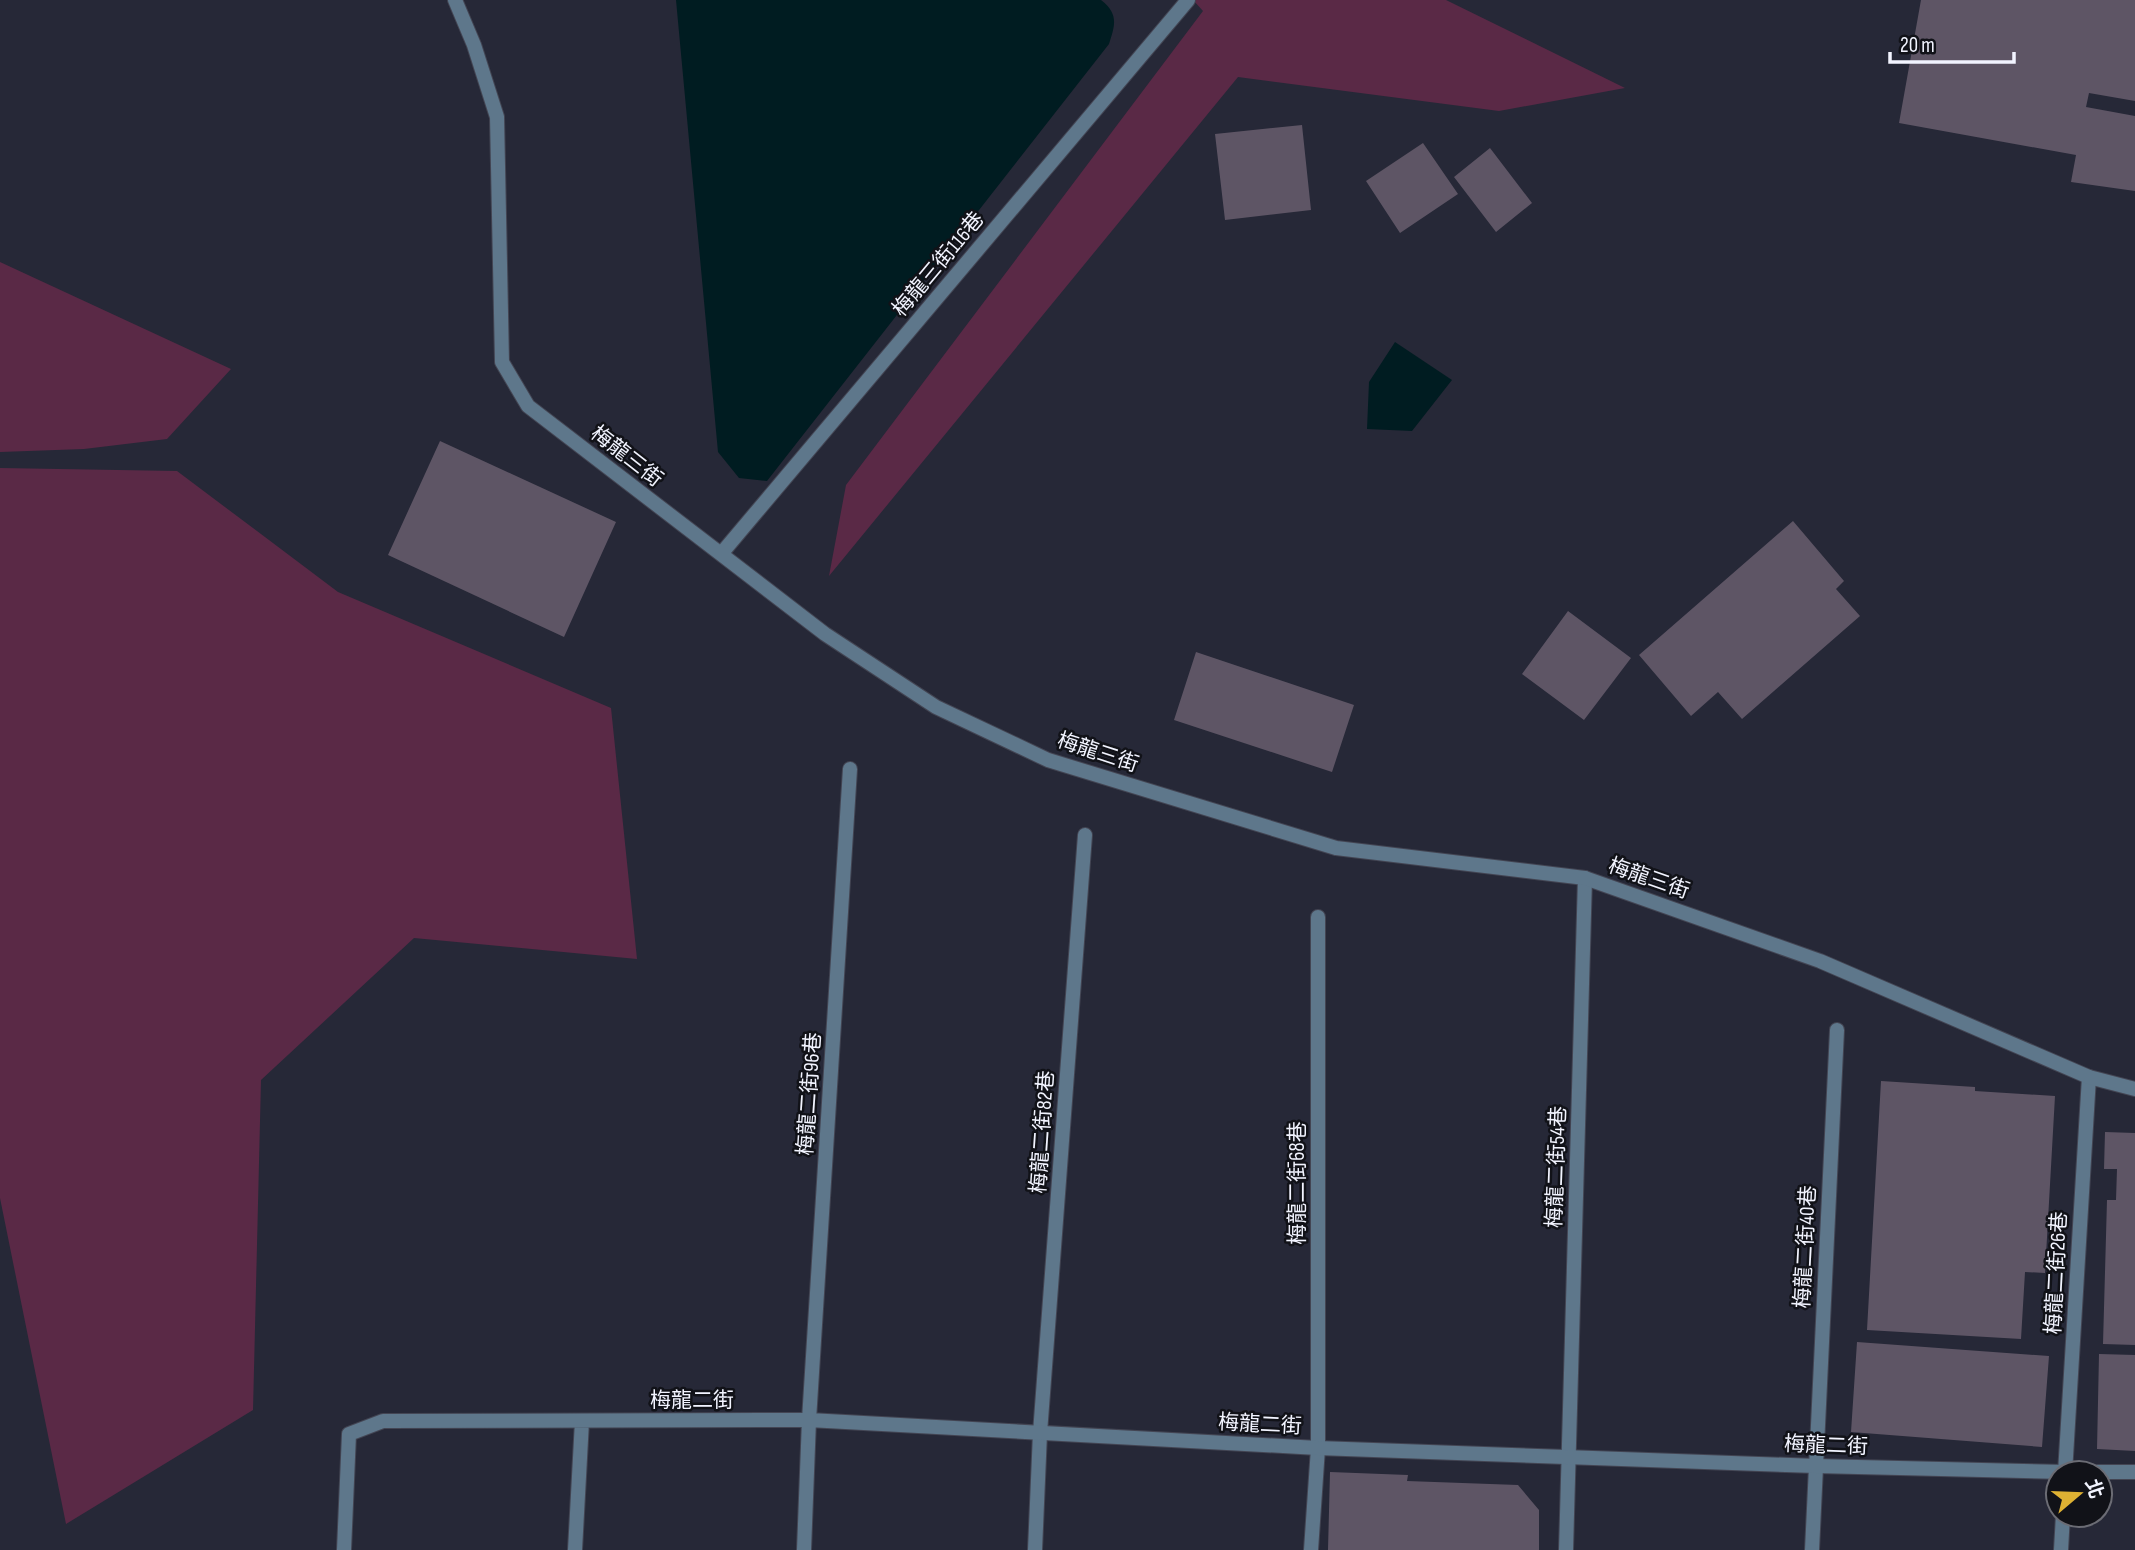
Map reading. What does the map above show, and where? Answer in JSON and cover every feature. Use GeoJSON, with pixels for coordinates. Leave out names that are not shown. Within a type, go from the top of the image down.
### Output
{"type":"FeatureCollection","features":[{"type":"Feature","properties":{"kind":"street","name":"梅龍三街"},"geometry":{"type":"LineString","coordinates":[[456,0],[498,117],[502,362],[528,406],[825,634],[936,707],[1048,760],[1336,848],[1585,878],[1820,961],[2089,1077],[2135,1089]]}},
{"type":"Feature","properties":{"kind":"street","name":"梅龍三街116巷"},"geometry":{"type":"LineString","coordinates":[[721,554],[1188,0]]}},
{"type":"Feature","properties":{"kind":"street","name":"梅龍二街96巷"},"geometry":{"type":"LineString","coordinates":[[804,1550],[809,1420],[850,769]]}},
{"type":"Feature","properties":{"kind":"street","name":"梅龍二街82巷"},"geometry":{"type":"LineString","coordinates":[[1035,1550],[1040,1433],[1085,835]]}},
{"type":"Feature","properties":{"kind":"street","name":"梅龍二街54巷"},"geometry":{"type":"LineString","coordinates":[[1566,1550],[1585,878]]}},
{"type":"Feature","properties":{"kind":"street","name":"梅龍二街68巷"},"geometry":{"type":"LineString","coordinates":[[1311,1550],[1318,1448],[1318,917]]}},
{"type":"Feature","properties":{"kind":"street","name":"梅龍二街40巷"},"geometry":{"type":"LineString","coordinates":[[1812,1550],[1837,1030]]}},
{"type":"Feature","properties":{"kind":"street","name":"梅龍二街26巷"},"geometry":{"type":"LineString","coordinates":[[2066,1459],[2089,1077]]}},
{"type":"Feature","properties":{"kind":"street","name":"梅龍二街"},"geometry":{"type":"LineString","coordinates":[[344,1550],[349,1434],[383,1421],[809,1420],[1318,1448],[2044,1472]]}},
{"type":"Feature","properties":{"kind":"street"},"geometry":{"type":"LineString","coordinates":[[575,1550],[582,1421]]}},
{"type":"Feature","properties":{"kind":"street","name":"梅龍二街"},"geometry":{"type":"LineString","coordinates":[[2114,1472],[2135,1472]]}},
{"type":"Feature","properties":{"kind":"street"},"geometry":{"type":"LineString","coordinates":[[2061,1550],[2062,1529]]}},
{"type":"Feature","properties":{"kind":"shaded area"},"geometry":{"type":"Polygon","coordinates":[[[676,0],[1101,0],[1111,10],[1114,20],[1109,44],[767,481],[739,478],[718,452],[676,0]]]}},
{"type":"Feature","properties":{"kind":"shaded area"},"geometry":{"type":"Polygon","coordinates":[[[1193,0],[1446,0],[1625,88],[1499,111],[1238,77],[829,576],[846,485],[1203,11],[1193,0]]]}},
{"type":"Feature","properties":{"kind":"shaded area"},"geometry":{"type":"Polygon","coordinates":[[[0,262],[231,369],[167,439],[84,449],[0,452],[0,262]]]}},
{"type":"Feature","properties":{"kind":"shaded area"},"geometry":{"type":"Polygon","coordinates":[[[1395,342],[1452,380],[1412,431],[1367,429],[1369,382],[1395,342]]]}},
{"type":"Feature","properties":{"kind":"shaded area"},"geometry":{"type":"Polygon","coordinates":[[[0,468],[177,471],[338,592],[611,708],[637,959],[414,938],[261,1080],[253,1410],[66,1524],[0,1198],[0,468]]]}},
{"type":"Feature","properties":{"kind":"building"},"geometry":{"type":"Polygon","coordinates":[[[1921,0],[2135,0],[2135,101],[2089,93],[2086,107],[2135,116],[2135,191],[2071,182],[2076,155],[1899,123],[1921,0]]]}},
{"type":"Feature","properties":{"kind":"building"},"geometry":{"type":"Polygon","coordinates":[[[1302,125],[1311,210],[1225,220],[1215,134],[1302,125]]]}},
{"type":"Feature","properties":{"kind":"building"},"geometry":{"type":"Polygon","coordinates":[[[1423,143],[1458,194],[1400,233],[1366,181],[1423,143]]]}},
{"type":"Feature","properties":{"kind":"building"},"geometry":{"type":"Polygon","coordinates":[[[1490,148],[1532,203],[1496,232],[1454,177],[1490,148]]]}},
{"type":"Feature","properties":{"kind":"building"},"geometry":{"type":"Polygon","coordinates":[[[440,441],[616,522],[564,637],[388,555],[440,441]]]}},
{"type":"Feature","properties":{"kind":"building"},"geometry":{"type":"Polygon","coordinates":[[[1793,521],[1844,581],[1836,589],[1860,616],[1742,719],[1718,692],[1691,716],[1639,655],[1793,521]]]}},
{"type":"Feature","properties":{"kind":"building"},"geometry":{"type":"Polygon","coordinates":[[[1568,611],[1631,658],[1584,720],[1522,674],[1568,611]]]}},
{"type":"Feature","properties":{"kind":"building"},"geometry":{"type":"Polygon","coordinates":[[[1196,652],[1354,705],[1332,772],[1174,720],[1196,652]]]}},
{"type":"Feature","properties":{"kind":"building"},"geometry":{"type":"Polygon","coordinates":[[[1881,1081],[2055,1096],[2045,1273],[2025,1272],[2021,1339],[1867,1330],[1881,1081]]]}},
{"type":"Feature","properties":{"kind":"building"},"geometry":{"type":"Polygon","coordinates":[[[2105,1132],[2135,1133],[2135,1345],[2103,1344],[2107,1200],[2116,1200],[2117,1169],[2104,1169],[2105,1132]]]}},
{"type":"Feature","properties":{"kind":"building"},"geometry":{"type":"Polygon","coordinates":[[[1857,1342],[2049,1356],[2042,1447],[1851,1432],[1857,1342]]]}},
{"type":"Feature","properties":{"kind":"building"},"geometry":{"type":"Polygon","coordinates":[[[2099,1354],[2135,1355],[2135,1451],[2097,1449],[2099,1354]]]}},
{"type":"Feature","properties":{"kind":"building"},"geometry":{"type":"Polygon","coordinates":[[[1330,1472],[1408,1475],[1407,1481],[1518,1485],[1539,1510],[1539,1550],[1328,1550],[1330,1472]]]}}]}
